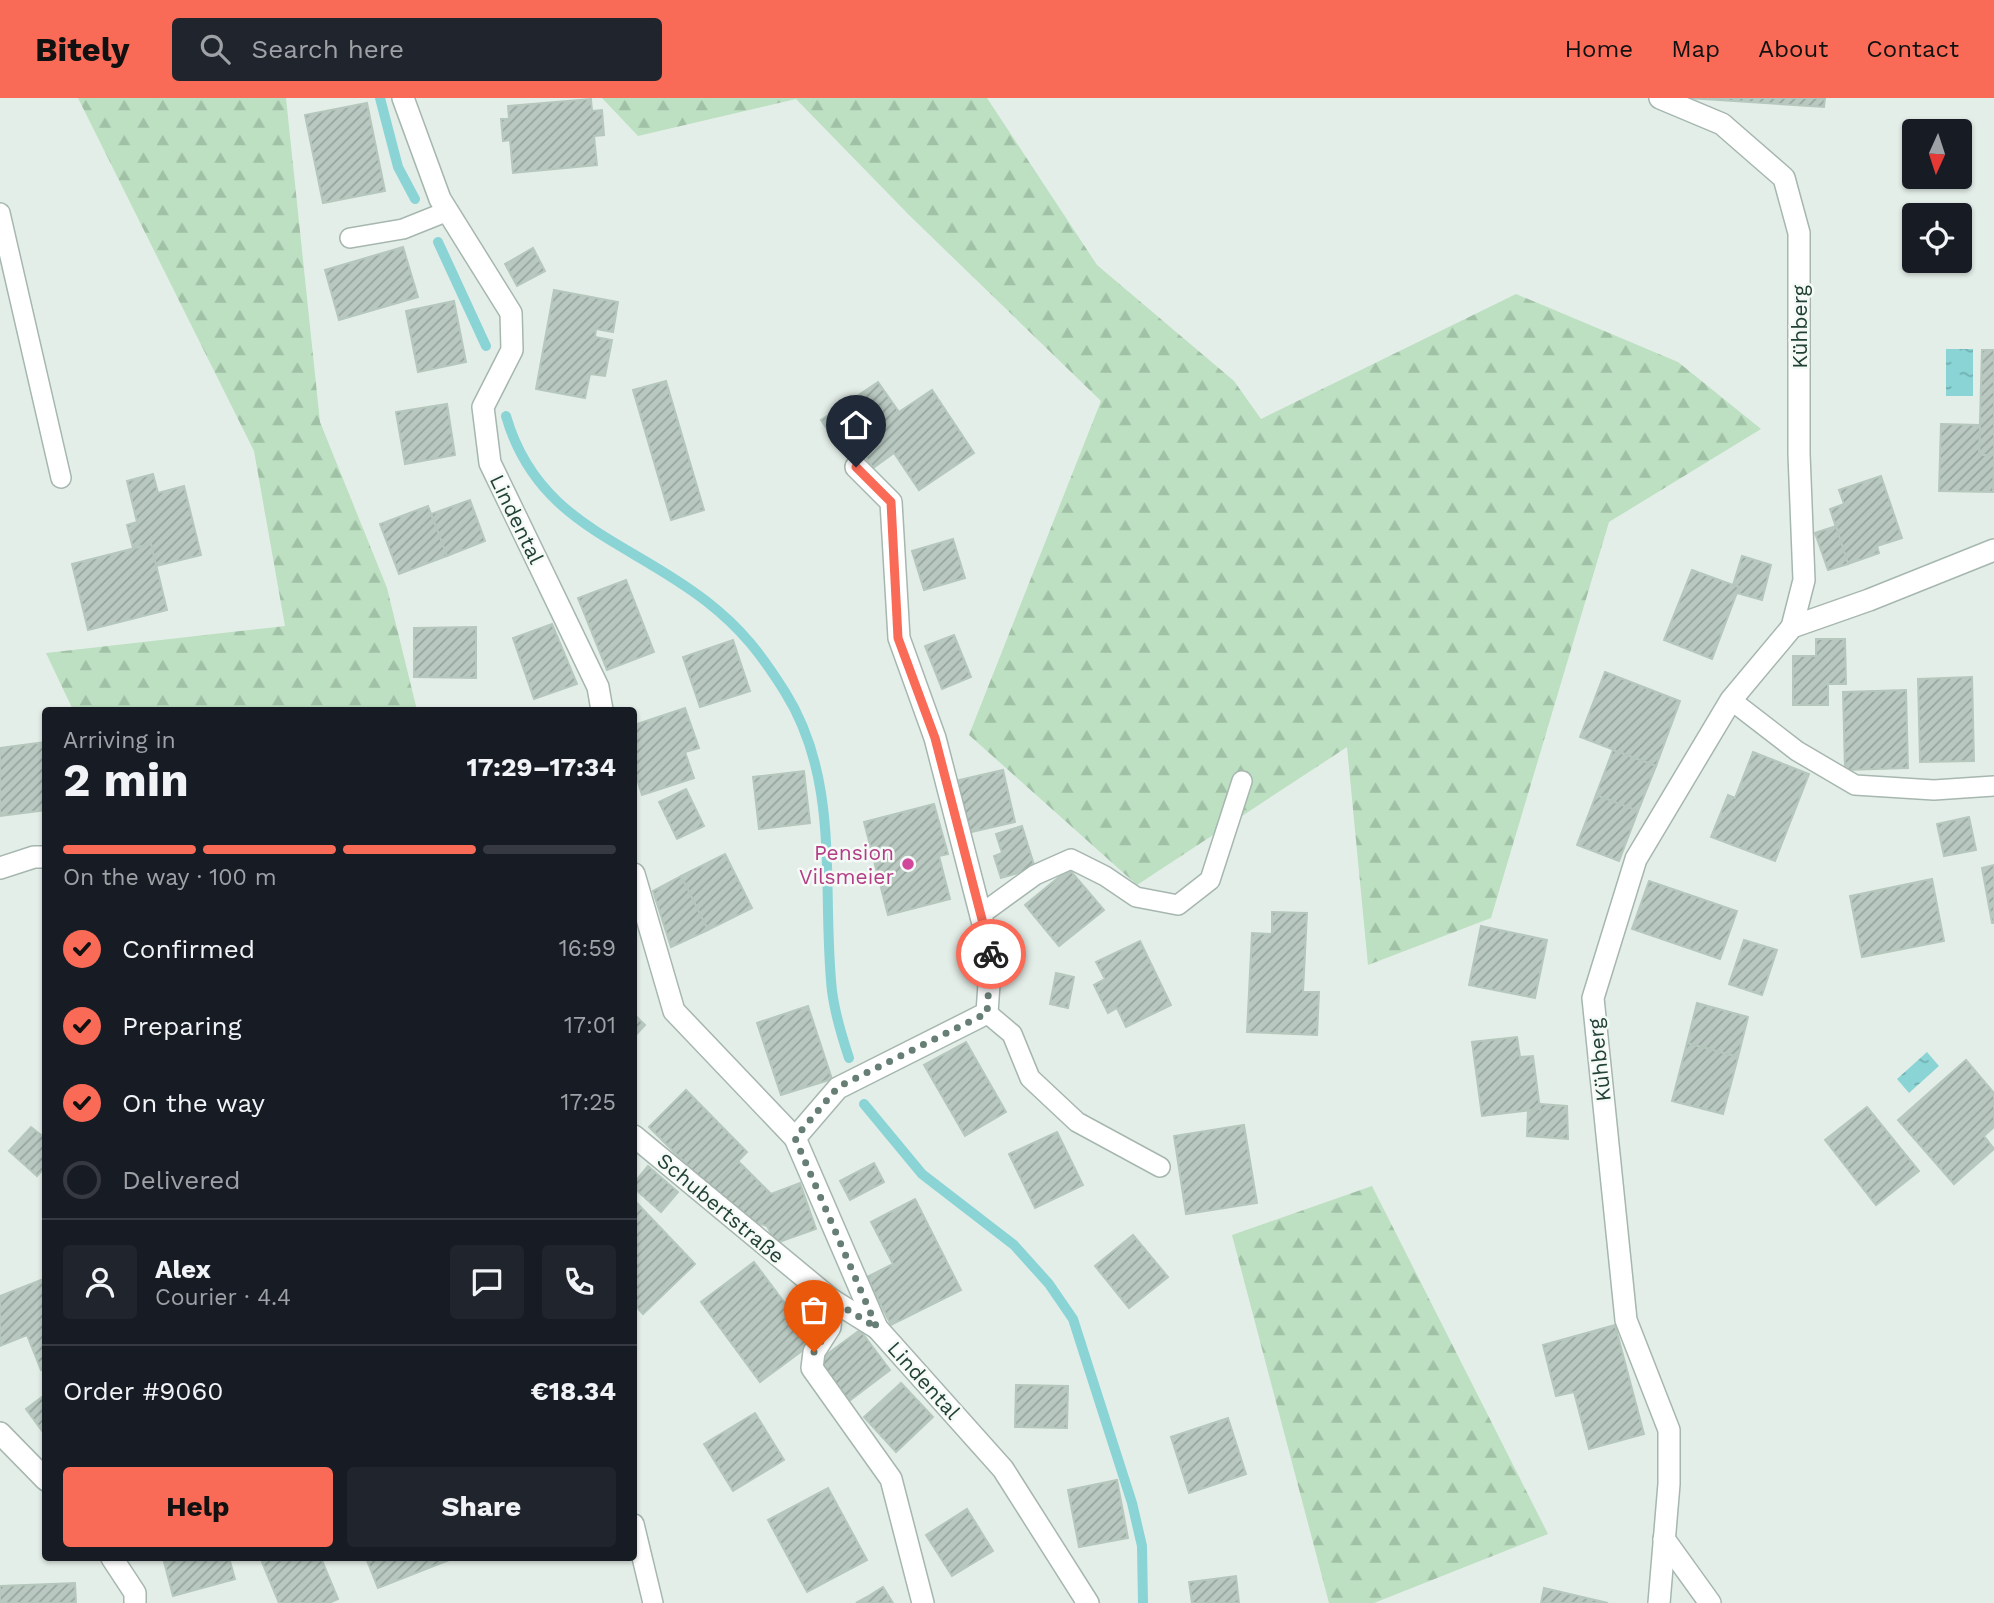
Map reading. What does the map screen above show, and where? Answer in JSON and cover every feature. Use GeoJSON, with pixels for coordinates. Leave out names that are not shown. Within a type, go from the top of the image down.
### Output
{"type":"FeatureCollection","features":[{"type":"Feature","properties":{"kind":"street","name":"Lindental"},"geometry":{"type":"LineString","coordinates":[[403,98],[440,199],[511,313],[512,350],[483,407],[490,463],[598,687],[601,707]]}},
{"type":"Feature","properties":{"kind":"street","name":"Kühberg"},"geometry":{"type":"LineString","coordinates":[[1659,1603],[1669,1484],[1669,1430],[1626,1320],[1593,998],[1636,859],[1731,700],[1792,626],[1804,580],[1799,454],[1799,233],[1784,178],[1722,124],[1660,98]]}},
{"type":"Feature","properties":{"kind":"street"},"geometry":{"type":"LineString","coordinates":[[795,1138],[838,1087],[987,1013],[991,955],[935,738],[898,638],[891,502],[856,467]]}},
{"type":"Feature","properties":{"kind":"street"},"geometry":{"type":"LineString","coordinates":[[1792,626],[1869,600],[1994,550]]}},
{"type":"Feature","properties":{"kind":"street"},"geometry":{"type":"LineString","coordinates":[[0,868],[42,857]]}},
{"type":"Feature","properties":{"kind":"street","name":"Lindental"},"geometry":{"type":"LineString","coordinates":[[637,884],[674,1011],[795,1138],[877,1328],[1003,1469],[1088,1603]]}},
{"type":"Feature","properties":{"kind":"street","name":"Schubertstraße"},"geometry":{"type":"LineString","coordinates":[[637,1138],[832,1300],[877,1328]]}},
{"type":"Feature","properties":{"kind":"street"},"geometry":{"type":"LineString","coordinates":[[832,1300],[830,1327],[814,1352],[812,1368],[891,1479],[923,1603]]}},
{"type":"Feature","properties":{"kind":"street"},"geometry":{"type":"LineString","coordinates":[[0,1433],[42,1476]]}},
{"type":"Feature","properties":{"kind":"street"},"geometry":{"type":"LineString","coordinates":[[1664,1539],[1710,1603]]}},
{"type":"Feature","properties":{"kind":"street"},"geometry":{"type":"LineString","coordinates":[[114,1561],[135,1593],[135,1603]]}},
{"type":"Feature","properties":{"kind":"lane"},"geometry":{"type":"LineString","coordinates":[[350,238],[403,229],[448,211]]}},
{"type":"Feature","properties":{"kind":"lane"},"geometry":{"type":"LineString","coordinates":[[0,213],[61,478]]}},
{"type":"Feature","properties":{"kind":"lane"},"geometry":{"type":"LineString","coordinates":[[1731,700],[1797,751],[1855,785],[1934,789],[1994,786]]}},
{"type":"Feature","properties":{"kind":"lane"},"geometry":{"type":"LineString","coordinates":[[981,915],[1035,875],[1071,859],[1105,876],[1136,897],[1178,905],[1210,880],[1242,780]]}},
{"type":"Feature","properties":{"kind":"lane"},"geometry":{"type":"LineString","coordinates":[[987,1013],[1012,1034],[1030,1078],[1077,1122],[1160,1167]]}},
{"type":"Feature","properties":{"kind":"lane"},"geometry":{"type":"LineString","coordinates":[[637,1536],[653,1603]]}},
{"type":"Feature","properties":{"kind":"green space"},"geometry":{"type":"Polygon","coordinates":[[[78,98],[286,98],[320,422],[387,588],[416,707],[72,707],[46,653],[285,626],[254,451],[78,98]]]}},
{"type":"Feature","properties":{"kind":"green space"},"geometry":{"type":"Polygon","coordinates":[[[602,98],[987,98],[1097,265],[1234,381],[1261,419],[1516,294],[1678,362],[1761,429],[1609,522],[1491,918],[1368,965],[1347,747],[1137,885],[969,735],[1101,401],[909,215],[796,99],[638,136],[602,98]]]}},
{"type":"Feature","properties":{"kind":"green space"},"geometry":{"type":"Polygon","coordinates":[[[1372,1186],[1548,1534],[1374,1603],[1329,1603],[1232,1235],[1372,1186]]]}},
{"type":"Feature","properties":{"kind":"water"},"geometry":{"type":"Polygon","coordinates":[[[1946,349],[1973,349],[1973,396],[1946,396],[1946,349]]]}},
{"type":"Feature","properties":{"kind":"water"},"geometry":{"type":"Polygon","coordinates":[[[1927,1052],[1939,1066],[1909,1093],[1897,1079],[1927,1052]]]}},
{"type":"Feature","properties":{"kind":"building"},"geometry":{"type":"Polygon","coordinates":[[[1688,98],[1825,98],[1824,107],[1688,98]]]}},
{"type":"Feature","properties":{"kind":"building"},"geometry":{"type":"Polygon","coordinates":[[[591,99],[592,111],[602,110],[604,135],[594,136],[597,165],[513,173],[510,140],[503,141],[501,119],[509,119],[508,106],[591,99]]]}},
{"type":"Feature","properties":{"kind":"building"},"geometry":{"type":"Polygon","coordinates":[[[367,103],[385,191],[323,203],[305,115],[367,103]]]}},
{"type":"Feature","properties":{"kind":"building"},"geometry":{"type":"Polygon","coordinates":[[[403,247],[418,297],[339,320],[325,270],[403,247]]]}},
{"type":"Feature","properties":{"kind":"building"},"geometry":{"type":"Polygon","coordinates":[[[533,248],[545,271],[517,286],[505,264],[533,248]]]}},
{"type":"Feature","properties":{"kind":"building"},"geometry":{"type":"Polygon","coordinates":[[[554,290],[618,302],[613,332],[596,329],[595,337],[612,340],[605,376],[590,374],[585,398],[536,389],[554,290]]]}},
{"type":"Feature","properties":{"kind":"building"},"geometry":{"type":"Polygon","coordinates":[[[454,301],[466,362],[418,372],[406,311],[454,301]]]}},
{"type":"Feature","properties":{"kind":"building"},"geometry":{"type":"Polygon","coordinates":[[[1982,350],[1994,350],[1994,455],[1979,455],[1982,350]]]}},
{"type":"Feature","properties":{"kind":"building"},"geometry":{"type":"Polygon","coordinates":[[[666,381],[704,510],[671,520],[633,390],[666,381]]]}},
{"type":"Feature","properties":{"kind":"building"},"geometry":{"type":"Polygon","coordinates":[[[878,382],[899,412],[932,390],[974,453],[919,490],[894,453],[873,468],[855,441],[841,450],[821,420],[878,382]]]}},
{"type":"Feature","properties":{"kind":"building"},"geometry":{"type":"Polygon","coordinates":[[[447,404],[455,455],[405,464],[396,412],[447,404]]]}},
{"type":"Feature","properties":{"kind":"building"},"geometry":{"type":"Polygon","coordinates":[[[1941,424],[1980,425],[1979,455],[1994,455],[1993,492],[1939,491],[1941,424]]]}},
{"type":"Feature","properties":{"kind":"building"},"geometry":{"type":"Polygon","coordinates":[[[153,474],[158,493],[184,486],[201,555],[156,566],[151,544],[133,548],[127,525],[137,522],[127,481],[153,474]]]}},
{"type":"Feature","properties":{"kind":"building"},"geometry":{"type":"Polygon","coordinates":[[[1881,476],[1902,538],[1877,546],[1879,553],[1848,564],[1830,509],[1844,504],[1839,490],[1881,476]]]}},
{"type":"Feature","properties":{"kind":"building"},"geometry":{"type":"Polygon","coordinates":[[[470,500],[485,541],[447,556],[431,514],[470,500]]]}},
{"type":"Feature","properties":{"kind":"building"},"geometry":{"type":"Polygon","coordinates":[[[428,506],[447,556],[399,574],[380,524],[428,506]]]}},
{"type":"Feature","properties":{"kind":"building"},"geometry":{"type":"Polygon","coordinates":[[[1836,526],[1848,564],[1828,570],[1815,533],[1836,526]]]}},
{"type":"Feature","properties":{"kind":"building"},"geometry":{"type":"Polygon","coordinates":[[[953,539],[965,578],[924,590],[912,551],[953,539]]]}},
{"type":"Feature","properties":{"kind":"building"},"geometry":{"type":"Polygon","coordinates":[[[151,544],[167,610],[88,630],[72,564],[151,544]]]}},
{"type":"Feature","properties":{"kind":"building"},"geometry":{"type":"Polygon","coordinates":[[[1742,556],[1771,565],[1762,600],[1737,593],[1739,587],[1733,585],[1742,556]]]}},
{"type":"Feature","properties":{"kind":"building"},"geometry":{"type":"Polygon","coordinates":[[[1692,570],[1739,587],[1712,659],[1664,640],[1692,570]]]}},
{"type":"Feature","properties":{"kind":"building"},"geometry":{"type":"Polygon","coordinates":[[[626,580],[654,652],[607,670],[578,598],[626,580]]]}},
{"type":"Feature","properties":{"kind":"building"},"geometry":{"type":"Polygon","coordinates":[[[552,624],[577,684],[534,699],[513,638],[552,624]]]}},
{"type":"Feature","properties":{"kind":"building"},"geometry":{"type":"Polygon","coordinates":[[[476,627],[476,678],[414,677],[414,628],[476,627]]]}},
{"type":"Feature","properties":{"kind":"building"},"geometry":{"type":"Polygon","coordinates":[[[954,635],[971,677],[942,689],[925,646],[954,635]]]}},
{"type":"Feature","properties":{"kind":"building"},"geometry":{"type":"Polygon","coordinates":[[[1816,639],[1845,639],[1846,684],[1828,684],[1828,705],[1793,705],[1793,656],[1816,656],[1816,639]]]}},
{"type":"Feature","properties":{"kind":"building"},"geometry":{"type":"Polygon","coordinates":[[[733,640],[750,691],[700,707],[683,657],[733,640]]]}},
{"type":"Feature","properties":{"kind":"building"},"geometry":{"type":"Polygon","coordinates":[[[1605,672],[1680,701],[1656,766],[1580,737],[1605,672]]]}},
{"type":"Feature","properties":{"kind":"building"},"geometry":{"type":"Polygon","coordinates":[[[1972,677],[1974,761],[1920,762],[1918,679],[1972,677]]]}},
{"type":"Feature","properties":{"kind":"building"},"geometry":{"type":"Polygon","coordinates":[[[1906,690],[1908,768],[1845,770],[1843,692],[1906,690]]]}},
{"type":"Feature","properties":{"kind":"building"},"geometry":{"type":"Polygon","coordinates":[[[685,708],[699,748],[685,752],[694,778],[642,795],[637,779],[637,724],[685,708]]]}},
{"type":"Feature","properties":{"kind":"building"},"geometry":{"type":"Polygon","coordinates":[[[42,743],[42,811],[0,816],[0,748],[42,743]]]}},
{"type":"Feature","properties":{"kind":"building"},"geometry":{"type":"Polygon","coordinates":[[[1613,750],[1656,766],[1638,811],[1596,795],[1613,750]]]}},
{"type":"Feature","properties":{"kind":"building"},"geometry":{"type":"Polygon","coordinates":[[[1753,752],[1809,774],[1775,861],[1711,837],[1728,795],[1735,798],[1753,752]]]}},
{"type":"Feature","properties":{"kind":"building"},"geometry":{"type":"Polygon","coordinates":[[[1003,770],[1015,822],[967,833],[955,781],[1003,770]]]}},
{"type":"Feature","properties":{"kind":"building"},"geometry":{"type":"Polygon","coordinates":[[[804,771],[810,823],[759,829],[753,777],[804,771]]]}},
{"type":"Feature","properties":{"kind":"building"},"geometry":{"type":"Polygon","coordinates":[[[686,789],[704,826],[677,839],[659,802],[686,789]]]}},
{"type":"Feature","properties":{"kind":"building"},"geometry":{"type":"Polygon","coordinates":[[[1596,795],[1638,811],[1619,861],[1577,845],[1596,795]]]}},
{"type":"Feature","properties":{"kind":"building","name":"Pension Vilsmeier"},"geometry":{"type":"Polygon","coordinates":[[[934,804],[948,854],[939,856],[950,899],[888,915],[864,822],[934,804]]]}},
{"type":"Feature","properties":{"kind":"building"},"geometry":{"type":"Polygon","coordinates":[[[1969,817],[1976,850],[1944,856],[1937,824],[1969,817]]]}},
{"type":"Feature","properties":{"kind":"building"},"geometry":{"type":"Polygon","coordinates":[[[1022,826],[1035,868],[1001,878],[994,856],[1002,853],[996,834],[1022,826]]]}},
{"type":"Feature","properties":{"kind":"building"},"geometry":{"type":"Polygon","coordinates":[[[725,854],[752,908],[708,930],[681,876],[725,854]]]}},
{"type":"Feature","properties":{"kind":"building"},"geometry":{"type":"Polygon","coordinates":[[[1994,865],[1994,923],[1992,923],[1982,868],[1994,865]]]}},
{"type":"Feature","properties":{"kind":"building"},"geometry":{"type":"Polygon","coordinates":[[[1069,869],[1104,910],[1059,946],[1025,905],[1069,869]]]}},
{"type":"Feature","properties":{"kind":"building"},"geometry":{"type":"Polygon","coordinates":[[[681,876],[708,930],[671,947],[653,891],[681,876]]]}},
{"type":"Feature","properties":{"kind":"building"},"geometry":{"type":"Polygon","coordinates":[[[1932,879],[1944,941],[1862,957],[1850,896],[1932,879]]]}},
{"type":"Feature","properties":{"kind":"building"},"geometry":{"type":"Polygon","coordinates":[[[1649,881],[1737,911],[1720,959],[1632,929],[1649,881]]]}},
{"type":"Feature","properties":{"kind":"building"},"geometry":{"type":"Polygon","coordinates":[[[1272,912],[1307,913],[1303,992],[1319,992],[1317,1035],[1247,1032],[1252,933],[1272,934],[1272,912]]]}},
{"type":"Feature","properties":{"kind":"building"},"geometry":{"type":"Polygon","coordinates":[[[1481,926],[1547,940],[1535,998],[1469,985],[1481,926]]]}},
{"type":"Feature","properties":{"kind":"building"},"geometry":{"type":"Polygon","coordinates":[[[1744,940],[1777,950],[1762,995],[1729,984],[1744,940]]]}},
{"type":"Feature","properties":{"kind":"building"},"geometry":{"type":"Polygon","coordinates":[[[1140,941],[1171,1005],[1126,1027],[1117,1008],[1108,1013],[1094,985],[1105,979],[1096,962],[1140,941]]]}},
{"type":"Feature","properties":{"kind":"building"},"geometry":{"type":"Polygon","coordinates":[[[1056,973],[1074,977],[1068,1008],[1050,1004],[1056,973]]]}},
{"type":"Feature","properties":{"kind":"building"},"geometry":{"type":"Polygon","coordinates":[[[1697,1003],[1748,1017],[1738,1057],[1687,1043],[1697,1003]]]}},
{"type":"Feature","properties":{"kind":"building"},"geometry":{"type":"Polygon","coordinates":[[[808,1006],[832,1079],[781,1095],[757,1023],[808,1006]]]}},
{"type":"Feature","properties":{"kind":"building"},"geometry":{"type":"Polygon","coordinates":[[[637,1017],[645,1025],[637,1034],[637,1017]]]}},
{"type":"Feature","properties":{"kind":"building"},"geometry":{"type":"Polygon","coordinates":[[[1517,1037],[1520,1057],[1533,1056],[1540,1109],[1482,1116],[1472,1042],[1517,1037]]]}},
{"type":"Feature","properties":{"kind":"building"},"geometry":{"type":"Polygon","coordinates":[[[966,1042],[1006,1112],[965,1136],[924,1065],[966,1042]]]}},
{"type":"Feature","properties":{"kind":"building"},"geometry":{"type":"Polygon","coordinates":[[[1687,1043],[1738,1057],[1723,1114],[1672,1101],[1687,1043]]]}},
{"type":"Feature","properties":{"kind":"building"},"geometry":{"type":"Polygon","coordinates":[[[1966,1060],[1994,1093],[1994,1127],[1984,1136],[1994,1149],[1954,1184],[1898,1120],[1966,1060]]]}},
{"type":"Feature","properties":{"kind":"building"},"geometry":{"type":"Polygon","coordinates":[[[686,1090],[747,1152],[711,1189],[649,1127],[686,1090]]]}},
{"type":"Feature","properties":{"kind":"building"},"geometry":{"type":"Polygon","coordinates":[[[1540,1104],[1567,1106],[1568,1139],[1527,1136],[1528,1110],[1540,1109],[1540,1104]]]}},
{"type":"Feature","properties":{"kind":"building"},"geometry":{"type":"Polygon","coordinates":[[[1867,1107],[1919,1171],[1876,1205],[1825,1140],[1867,1107]]]}},
{"type":"Feature","properties":{"kind":"building"},"geometry":{"type":"Polygon","coordinates":[[[1244,1125],[1257,1203],[1186,1214],[1174,1136],[1244,1125]]]}},
{"type":"Feature","properties":{"kind":"building"},"geometry":{"type":"Polygon","coordinates":[[[31,1127],[42,1136],[42,1170],[37,1176],[9,1151],[31,1127]]]}},
{"type":"Feature","properties":{"kind":"building"},"geometry":{"type":"Polygon","coordinates":[[[1057,1132],[1083,1185],[1035,1208],[1009,1154],[1057,1132]]]}},
{"type":"Feature","properties":{"kind":"building"},"geometry":{"type":"Polygon","coordinates":[[[738,1161],[771,1194],[800,1183],[816,1229],[776,1243],[767,1226],[744,1219],[711,1189],[738,1161]]]}},
{"type":"Feature","properties":{"kind":"building"},"geometry":{"type":"Polygon","coordinates":[[[874,1163],[884,1182],[850,1200],[840,1181],[874,1163]]]}},
{"type":"Feature","properties":{"kind":"building"},"geometry":{"type":"Polygon","coordinates":[[[648,1166],[678,1192],[661,1212],[637,1191],[637,1179],[648,1166]]]}},
{"type":"Feature","properties":{"kind":"building"},"geometry":{"type":"Polygon","coordinates":[[[915,1199],[961,1290],[891,1325],[867,1277],[893,1264],[871,1222],[915,1199]]]}},
{"type":"Feature","properties":{"kind":"building"},"geometry":{"type":"Polygon","coordinates":[[[637,1203],[695,1264],[643,1314],[637,1307],[637,1203]]]}},
{"type":"Feature","properties":{"kind":"building"},"geometry":{"type":"Polygon","coordinates":[[[1133,1235],[1168,1277],[1129,1308],[1095,1266],[1133,1235]]]}},
{"type":"Feature","properties":{"kind":"building"},"geometry":{"type":"Polygon","coordinates":[[[754,1262],[814,1342],[760,1382],[701,1302],[754,1262]]]}},
{"type":"Feature","properties":{"kind":"building"},"geometry":{"type":"Polygon","coordinates":[[[42,1280],[42,1370],[27,1335],[0,1346],[0,1296],[42,1280]]]}},
{"type":"Feature","properties":{"kind":"building"},"geometry":{"type":"Polygon","coordinates":[[[1615,1325],[1644,1434],[1589,1449],[1574,1392],[1556,1396],[1543,1345],[1615,1325]]]}},
{"type":"Feature","properties":{"kind":"building"},"geometry":{"type":"Polygon","coordinates":[[[860,1330],[890,1370],[849,1401],[818,1361],[860,1330]]]}},
{"type":"Feature","properties":{"kind":"building"},"geometry":{"type":"Polygon","coordinates":[[[901,1383],[933,1417],[896,1452],[864,1417],[901,1383]]]}},
{"type":"Feature","properties":{"kind":"building"},"geometry":{"type":"Polygon","coordinates":[[[1016,1385],[1068,1386],[1067,1428],[1015,1427],[1016,1385]]]}},
{"type":"Feature","properties":{"kind":"building"},"geometry":{"type":"Polygon","coordinates":[[[42,1397],[42,1431],[26,1409],[42,1397]]]}},
{"type":"Feature","properties":{"kind":"building"},"geometry":{"type":"Polygon","coordinates":[[[755,1413],[784,1460],[733,1491],[704,1444],[755,1413]]]}},
{"type":"Feature","properties":{"kind":"building"},"geometry":{"type":"Polygon","coordinates":[[[1228,1418],[1246,1474],[1189,1493],[1171,1437],[1228,1418]]]}},
{"type":"Feature","properties":{"kind":"building"},"geometry":{"type":"Polygon","coordinates":[[[1117,1480],[1128,1538],[1079,1547],[1068,1490],[1117,1480]]]}},
{"type":"Feature","properties":{"kind":"building"},"geometry":{"type":"Polygon","coordinates":[[[828,1488],[867,1560],[807,1592],[768,1520],[828,1488]]]}},
{"type":"Feature","properties":{"kind":"building"},"geometry":{"type":"Polygon","coordinates":[[[967,1509],[993,1551],[952,1576],[926,1535],[967,1509]]]}},
{"type":"Feature","properties":{"kind":"building"},"geometry":{"type":"Polygon","coordinates":[[[164,1561],[230,1561],[235,1579],[173,1596],[164,1561]]]}},
{"type":"Feature","properties":{"kind":"building"},"geometry":{"type":"Polygon","coordinates":[[[322,1561],[338,1599],[329,1603],[279,1603],[262,1562],[322,1561]]]}},
{"type":"Feature","properties":{"kind":"building"},"geometry":{"type":"Polygon","coordinates":[[[367,1561],[446,1561],[378,1588],[367,1561]]]}},
{"type":"Feature","properties":{"kind":"building"},"geometry":{"type":"Polygon","coordinates":[[[1236,1576],[1239,1603],[1192,1603],[1189,1582],[1236,1576]]]}},
{"type":"Feature","properties":{"kind":"building"},"geometry":{"type":"Polygon","coordinates":[[[75,1583],[76,1603],[0,1603],[0,1586],[75,1583]]]}},
{"type":"Feature","properties":{"kind":"building"},"geometry":{"type":"Polygon","coordinates":[[[883,1587],[893,1603],[856,1603],[867,1597],[883,1587]]]}},
{"type":"Feature","properties":{"kind":"building"},"geometry":{"type":"Polygon","coordinates":[[[1544,1588],[1608,1603],[1541,1603],[1544,1588]]]}},
{"type":"Feature","properties":{"kind":"waterway"},"geometry":{"type":"LineString","coordinates":[[380,98],[398,167],[415,199]]}},
{"type":"Feature","properties":{"kind":"waterway"},"geometry":{"type":"LineString","coordinates":[[438,242],[486,346]]}},
{"type":"Feature","properties":{"kind":"waterway"},"geometry":{"type":"LineString","coordinates":[[506,416],[520,452],[539,482],[562,506],[588,526],[676,580],[719,611],[750,643],[785,692],[803,727],[815,763],[822,800],[832,991],[849,1058]]}},
{"type":"Feature","properties":{"kind":"waterway"},"geometry":{"type":"LineString","coordinates":[[864,1104],[922,1174],[1014,1245],[1049,1284],[1073,1319],[1132,1503],[1142,1546],[1143,1603]]}},
{"type":"Feature","properties":{"kind":"way so far"},"geometry":{"type":"LineString","coordinates":[[814,1352],[830,1327],[832,1300],[877,1328],[795,1138],[838,1087],[987,1013],[991,954]]}},
{"type":"Feature","properties":{"kind":"place","name":"Pension Vilsmeier"},"geometry":{"type":"Point","coordinates":[908,864]}},
{"type":"Feature","properties":{"kind":"route"},"geometry":{"type":"LineString","coordinates":[[856,467],[891,502],[892,566],[898,638],[935,738],[991,954]]}}]}
